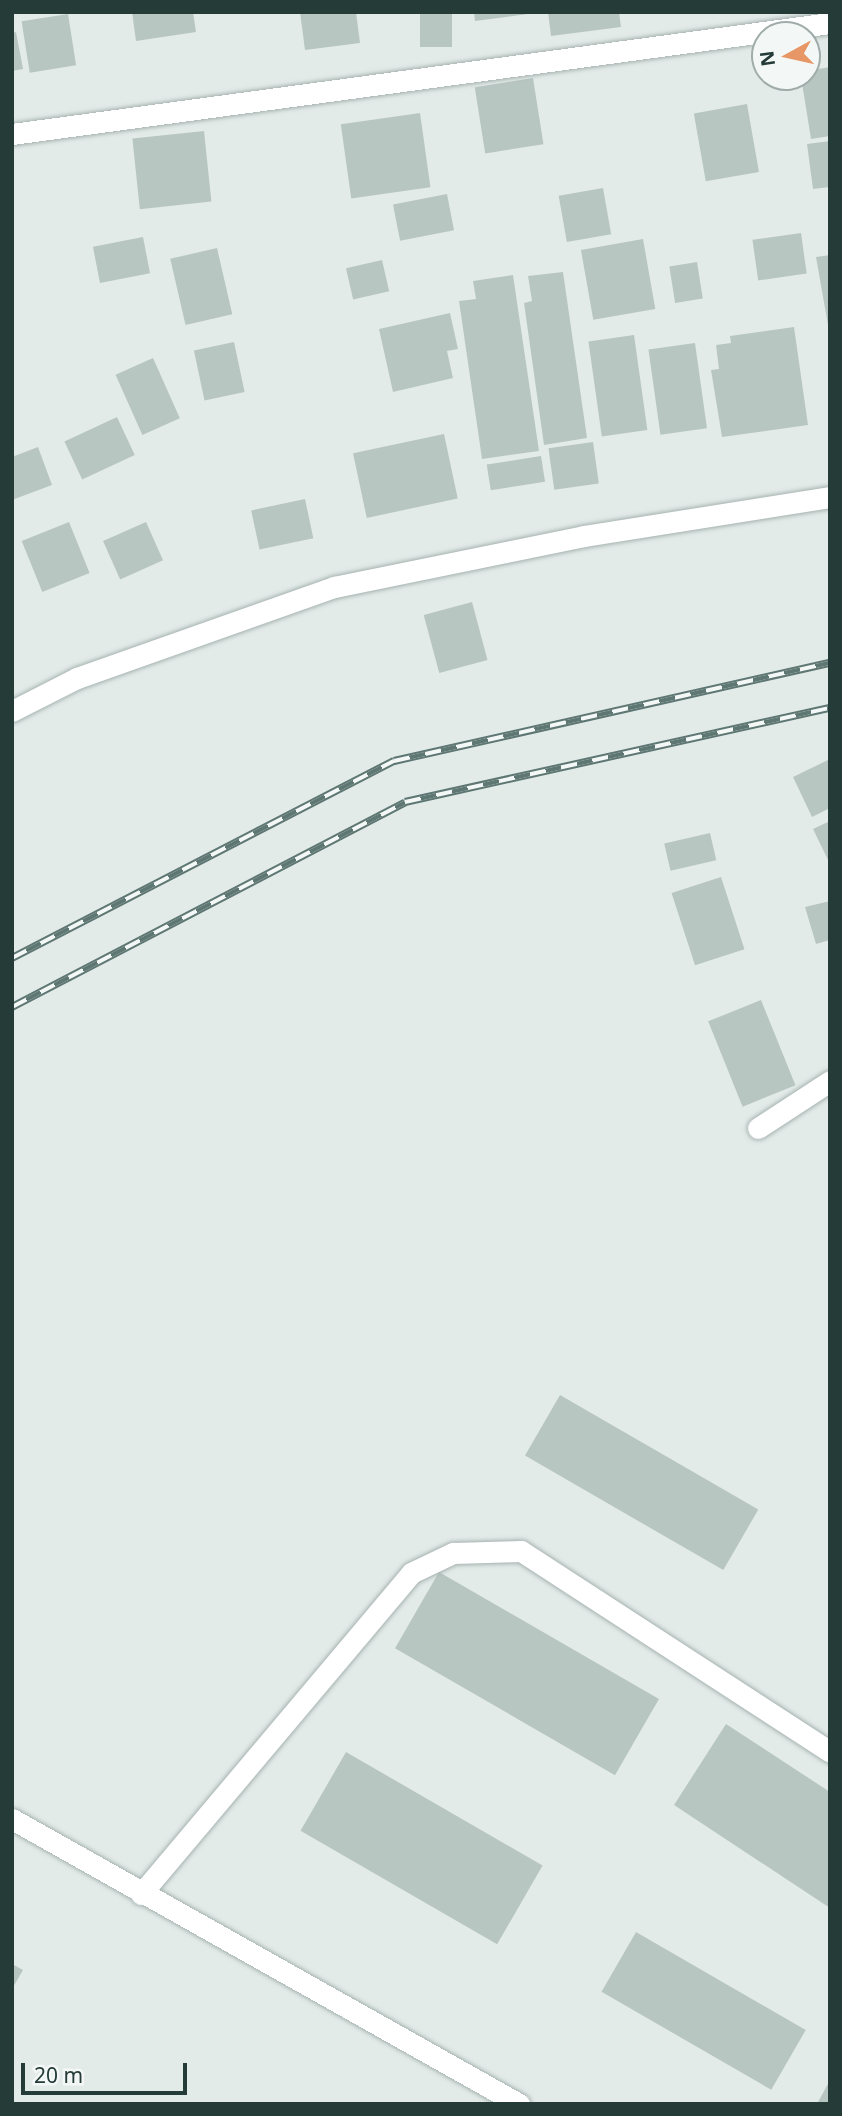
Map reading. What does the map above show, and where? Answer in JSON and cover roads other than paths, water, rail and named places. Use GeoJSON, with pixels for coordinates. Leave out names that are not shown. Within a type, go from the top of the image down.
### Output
{"type":"FeatureCollection","features":[{"type":"Feature","properties":{"kind":"street"},"geometry":{"type":"LineString","coordinates":[[12,134],[830,23]]}},
{"type":"Feature","properties":{"kind":"street"},"geometry":{"type":"LineString","coordinates":[[12,711],[78,678],[334,587],[584,536],[830,497]]}},
{"type":"Feature","properties":{"kind":"street"},"geometry":{"type":"LineString","coordinates":[[758,1128],[830,1081]]}},
{"type":"Feature","properties":{"kind":"street"},"geometry":{"type":"LineString","coordinates":[[141,1894],[411,1573],[453,1553],[521,1551],[830,1752]]}},
{"type":"Feature","properties":{"kind":"street"},"geometry":{"type":"LineString","coordinates":[[12,1819],[141,1894],[519,2104]]}},
{"type":"Feature","properties":{"kind":"railway"},"geometry":{"type":"LineString","coordinates":[[12,958],[394,761],[830,663]]}},
{"type":"Feature","properties":{"kind":"railway"},"geometry":{"type":"LineString","coordinates":[[12,1007],[405,802],[830,708]]}}]}
